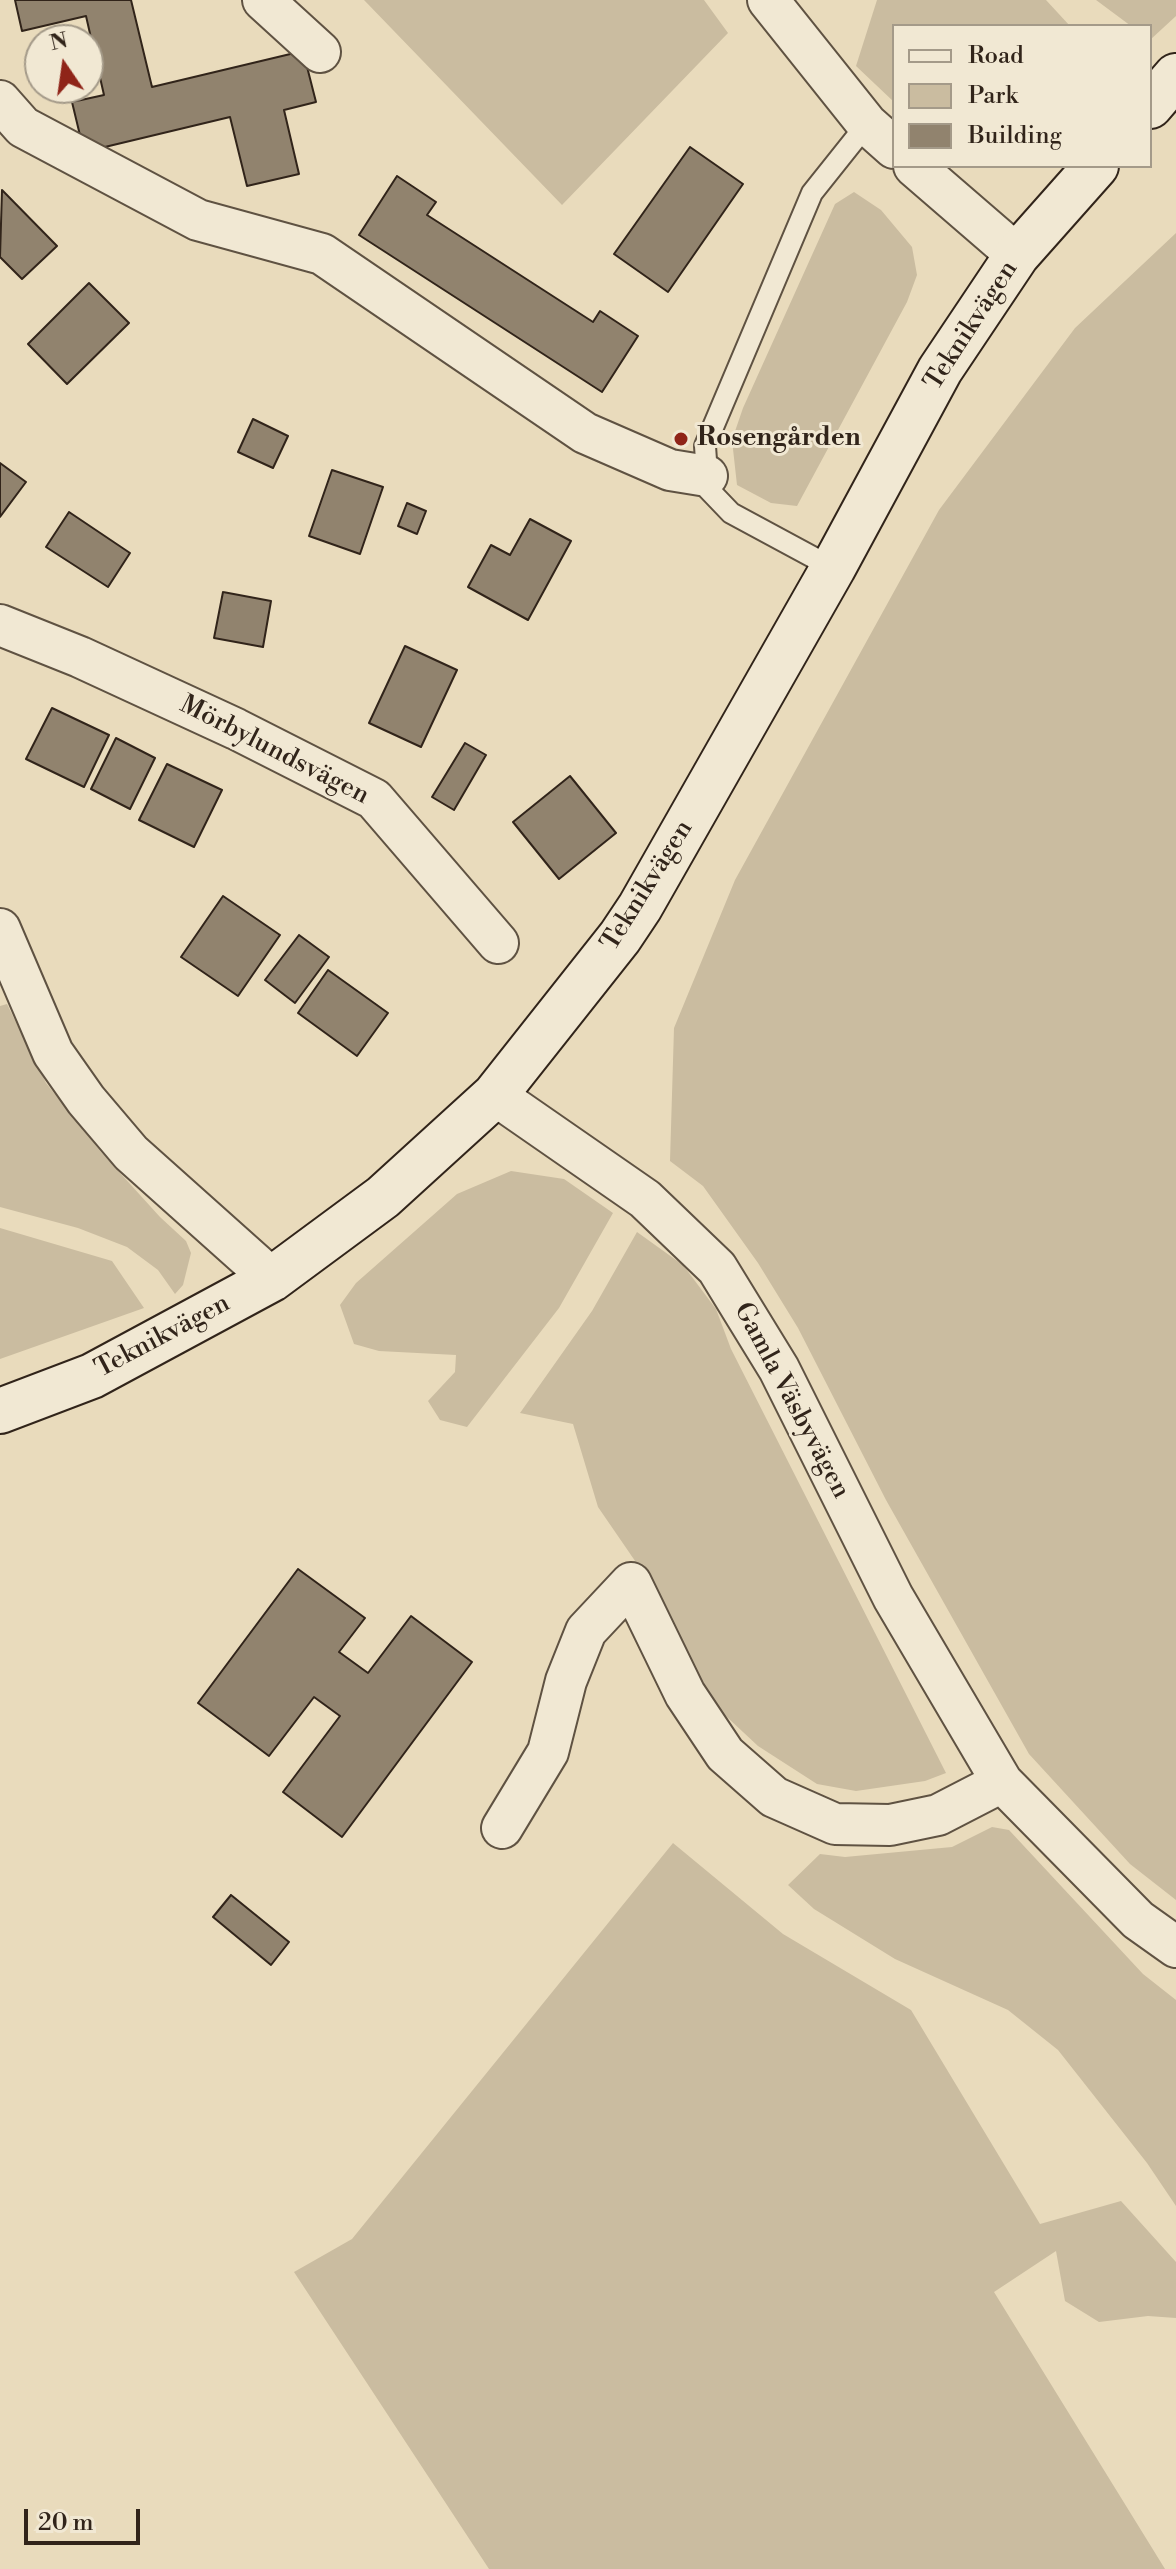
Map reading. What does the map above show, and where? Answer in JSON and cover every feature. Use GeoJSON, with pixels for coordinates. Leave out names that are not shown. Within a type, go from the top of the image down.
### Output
{"type":"FeatureCollection","features":[{"type":"Feature","properties":{"kind":"street"},"geometry":{"type":"LineString","coordinates":[[263,0],[320,52]]}},
{"type":"Feature","properties":{"kind":"street"},"geometry":{"type":"LineString","coordinates":[[768,0],[880,136]]}},
{"type":"Feature","properties":{"kind":"street"},"geometry":{"type":"LineString","coordinates":[[1152,104],[1176,76]]}},
{"type":"Feature","properties":{"kind":"street"},"geometry":{"type":"LineString","coordinates":[[0,101],[23,127],[198,220],[322,254],[585,433],[670,470],[707,476]]}},
{"type":"Feature","properties":{"kind":"street"},"geometry":{"type":"LineString","coordinates":[[916,168],[1017,255]]}},
{"type":"Feature","properties":{"kind":"street","name":"Teknikvägen"},"geometry":{"type":"LineString","coordinates":[[0,1411],[92,1376],[272,1279],[383,1197],[495,1095],[620,937],[640,907],[833,568],[940,370],[1017,255],[1094,168]]}},
{"type":"Feature","properties":{"kind":"street","name":"Mörbylundsvägen"},"geometry":{"type":"LineString","coordinates":[[0,625],[80,657],[236,729],[374,799],[498,943]]}},
{"type":"Feature","properties":{"kind":"street"},"geometry":{"type":"LineString","coordinates":[[0,929],[53,1053],[86,1100],[131,1153],[272,1279]]}},
{"type":"Feature","properties":{"kind":"street","name":"Gamla Väsbyvägen"},"geometry":{"type":"LineString","coordinates":[[495,1095],[645,1199],[717,1268],[779,1369],[893,1597],[1002,1782],[1138,1920],[1176,1947]]}},
{"type":"Feature","properties":{"kind":"street"},"geometry":{"type":"LineString","coordinates":[[502,1828],[548,1752],[566,1681],[586,1631],[631,1583],[685,1694],[725,1754],[774,1797],[835,1824],[890,1825],[938,1815],[1002,1782]]}},
{"type":"Feature","properties":{"kind":"lane"},"geometry":{"type":"LineString","coordinates":[[833,568],[731,513],[708,489],[705,446],[812,193],[880,136]]}},
{"type":"Feature","properties":{"kind":"green space"},"geometry":{"type":"Polygon","coordinates":[[[364,0],[704,0],[728,33],[562,205],[364,0]]]}},
{"type":"Feature","properties":{"kind":"green space"},"geometry":{"type":"Polygon","coordinates":[[[877,0],[1046,0],[1068,24],[892,24],[892,100],[856,66],[877,0]]]}},
{"type":"Feature","properties":{"kind":"green space"},"geometry":{"type":"Polygon","coordinates":[[[1096,0],[1176,0],[1176,16],[1152,38],[1152,24],[1128,24],[1096,0]]]}},
{"type":"Feature","properties":{"kind":"green space"},"geometry":{"type":"Polygon","coordinates":[[[854,192],[881,210],[912,247],[917,275],[907,302],[797,506],[771,503],[737,485],[732,440],[743,408],[835,204],[854,192]]]}},
{"type":"Feature","properties":{"kind":"green space"},"geometry":{"type":"Polygon","coordinates":[[[1176,233],[1176,1900],[1130,1864],[1029,1754],[886,1500],[798,1328],[758,1263],[703,1186],[670,1161],[674,1028],[735,880],[939,510],[1075,328],[1176,233]]]}},
{"type":"Feature","properties":{"kind":"green space"},"geometry":{"type":"Polygon","coordinates":[[[7,1004],[46,1083],[101,1152],[186,1241],[191,1253],[183,1285],[175,1294],[158,1270],[127,1247],[78,1228],[0,1207],[0,1006],[7,1004]]]}},
{"type":"Feature","properties":{"kind":"green space"},"geometry":{"type":"Polygon","coordinates":[[[511,1171],[564,1179],[613,1213],[559,1308],[467,1427],[440,1420],[428,1401],[455,1372],[456,1355],[379,1351],[354,1344],[340,1305],[356,1283],[457,1194],[511,1171]]]}},
{"type":"Feature","properties":{"kind":"green space"},"geometry":{"type":"Polygon","coordinates":[[[0,1228],[112,1261],[144,1308],[0,1359],[0,1228]]]}},
{"type":"Feature","properties":{"kind":"green space"},"geometry":{"type":"Polygon","coordinates":[[[637,1232],[683,1265],[716,1309],[731,1349],[946,1773],[925,1781],[856,1791],[817,1784],[758,1746],[713,1704],[666,1606],[598,1507],[573,1424],[520,1413],[592,1311],[637,1232]]]}},
{"type":"Feature","properties":{"kind":"green space"},"geometry":{"type":"Polygon","coordinates":[[[992,1827],[1009,1830],[1143,1974],[1176,2000],[1176,2206],[1147,2163],[1058,2050],[1008,2010],[895,1959],[814,1909],[788,1885],[820,1854],[845,1857],[952,1847],[992,1827]]]}},
{"type":"Feature","properties":{"kind":"green space"},"geometry":{"type":"Polygon","coordinates":[[[673,1843],[783,1934],[911,2010],[1040,2224],[1121,2201],[1176,2262],[1176,2318],[1148,2316],[1099,2322],[1065,2301],[1056,2251],[994,2292],[1165,2569],[489,2569],[294,2272],[352,2239],[673,1843]]]}},
{"type":"Feature","properties":{"kind":"building"},"geometry":{"type":"Polygon","coordinates":[[[15,0],[131,0],[152,87],[303,51],[316,102],[284,110],[299,174],[247,186],[230,117],[84,152],[72,104],[104,104],[104,24],[88,24],[86,16],[52,24],[24,24],[22,31],[15,0]]]}},
{"type":"Feature","properties":{"kind":"building"},"geometry":{"type":"Polygon","coordinates":[[[690,147],[743,184],[668,292],[614,254],[690,147]]]}},
{"type":"Feature","properties":{"kind":"building"},"geometry":{"type":"Polygon","coordinates":[[[397,176],[436,202],[427,215],[593,322],[600,311],[638,336],[602,392],[359,235],[397,176]]]}},
{"type":"Feature","properties":{"kind":"building"},"geometry":{"type":"Polygon","coordinates":[[[2,190],[57,246],[22,279],[0,257],[2,190]]]}},
{"type":"Feature","properties":{"kind":"building"},"geometry":{"type":"Polygon","coordinates":[[[89,283],[129,323],[67,384],[28,344],[89,283]]]}},
{"type":"Feature","properties":{"kind":"building"},"geometry":{"type":"Polygon","coordinates":[[[253,419],[288,436],[273,468],[238,452],[253,419]]]}},
{"type":"Feature","properties":{"kind":"building"},"geometry":{"type":"Polygon","coordinates":[[[0,463],[26,482],[0,517],[0,463]]]}},
{"type":"Feature","properties":{"kind":"building"},"geometry":{"type":"Polygon","coordinates":[[[332,470],[383,487],[360,554],[309,536],[332,470]]]}},
{"type":"Feature","properties":{"kind":"building"},"geometry":{"type":"Polygon","coordinates":[[[407,503],[426,511],[417,534],[398,526],[407,503]]]}},
{"type":"Feature","properties":{"kind":"building"},"geometry":{"type":"Polygon","coordinates":[[[69,512],[130,553],[108,587],[46,547],[69,512]]]}},
{"type":"Feature","properties":{"kind":"building"},"geometry":{"type":"Polygon","coordinates":[[[530,519],[571,541],[528,620],[468,587],[491,545],[510,555],[530,519]]]}},
{"type":"Feature","properties":{"kind":"building"},"geometry":{"type":"Polygon","coordinates":[[[223,592],[271,601],[263,647],[214,638],[223,592]]]}},
{"type":"Feature","properties":{"kind":"building"},"geometry":{"type":"Polygon","coordinates":[[[405,646],[457,670],[421,747],[369,723],[405,646]]]}},
{"type":"Feature","properties":{"kind":"building"},"geometry":{"type":"Polygon","coordinates":[[[52,708],[109,735],[84,787],[26,759],[52,708]]]}},
{"type":"Feature","properties":{"kind":"building"},"geometry":{"type":"Polygon","coordinates":[[[116,738],[155,758],[130,809],[91,789],[116,738]]]}},
{"type":"Feature","properties":{"kind":"building"},"geometry":{"type":"Polygon","coordinates":[[[465,743],[486,755],[454,810],[432,797],[465,743]]]}},
{"type":"Feature","properties":{"kind":"building"},"geometry":{"type":"Polygon","coordinates":[[[167,764],[222,790],[194,847],[139,820],[167,764]]]}},
{"type":"Feature","properties":{"kind":"building"},"geometry":{"type":"Polygon","coordinates":[[[570,776],[616,833],[559,879],[513,822],[570,776]]]}},
{"type":"Feature","properties":{"kind":"building"},"geometry":{"type":"Polygon","coordinates":[[[223,896],[280,935],[238,996],[181,957],[223,896]]]}},
{"type":"Feature","properties":{"kind":"building"},"geometry":{"type":"Polygon","coordinates":[[[299,935],[329,957],[295,1003],[265,980],[299,935]]]}},
{"type":"Feature","properties":{"kind":"building"},"geometry":{"type":"Polygon","coordinates":[[[328,970],[388,1013],[357,1056],[298,1013],[328,970]]]}},
{"type":"Feature","properties":{"kind":"building"},"geometry":{"type":"Polygon","coordinates":[[[298,1569],[365,1618],[339,1652],[368,1673],[411,1616],[472,1662],[342,1837],[283,1792],[340,1716],[314,1697],[269,1756],[198,1703],[298,1569]]]}},
{"type":"Feature","properties":{"kind":"building"},"geometry":{"type":"Polygon","coordinates":[[[231,1895],[289,1942],[271,1965],[213,1917],[231,1895]]]}},
{"type":"Feature","properties":{"kind":"place","name":"Rosengården"},"geometry":{"type":"Point","coordinates":[681,439]}}]}
